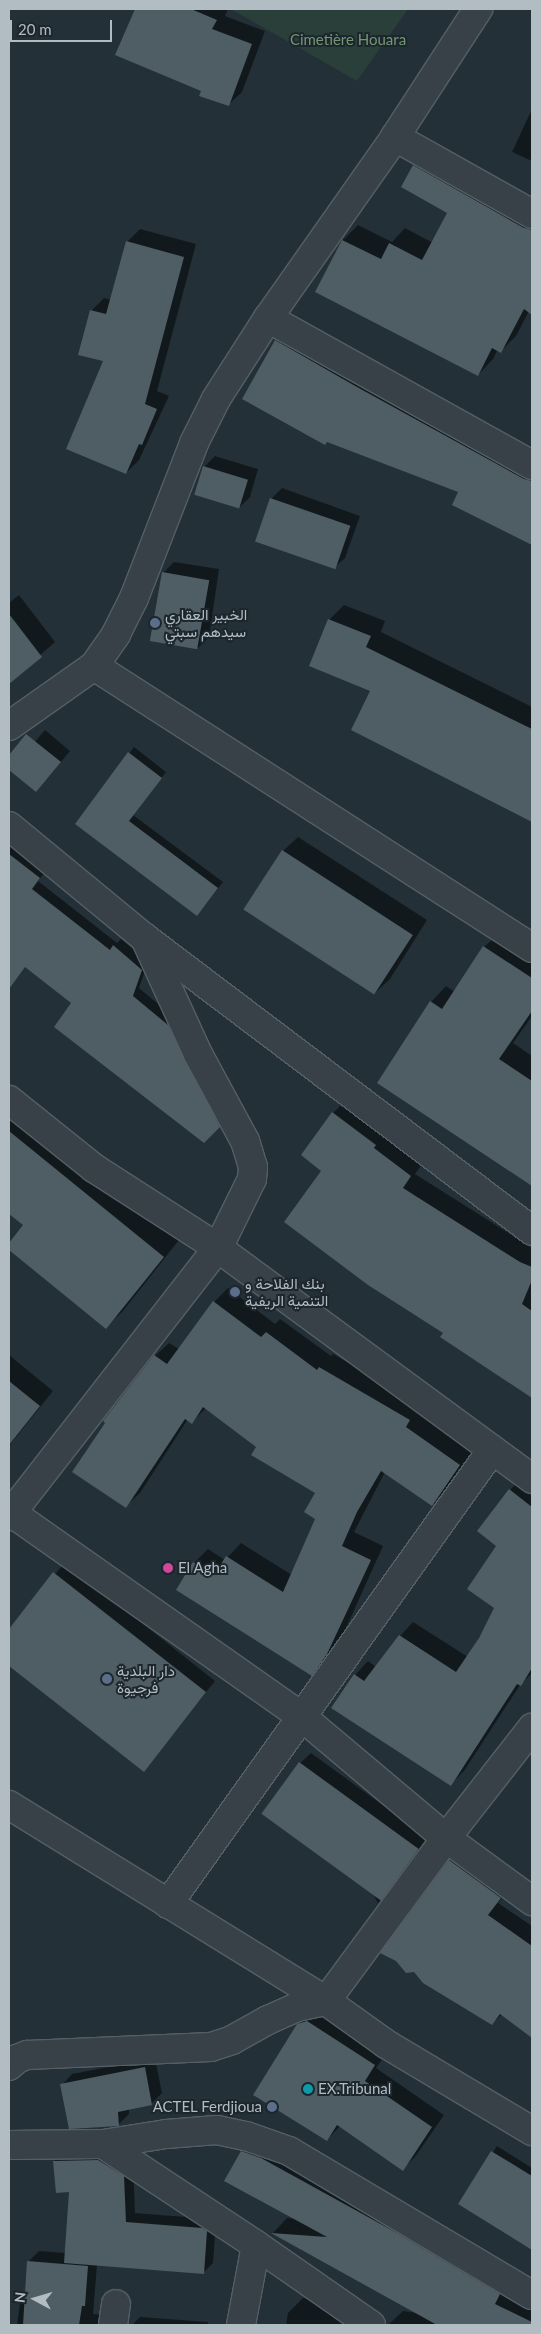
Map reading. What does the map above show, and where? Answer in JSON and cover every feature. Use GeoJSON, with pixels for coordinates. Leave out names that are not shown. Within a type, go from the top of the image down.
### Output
{"type":"FeatureCollection","features":[{"type":"Feature","properties":{"kind":"street"},"geometry":{"type":"LineString","coordinates":[[9,726],[94,666],[116,634],[134,598],[194,444],[216,399],[268,318],[395,138],[478,9]]}},
{"type":"Feature","properties":{"kind":"street"},"geometry":{"type":"LineString","coordinates":[[395,138],[532,214]]}},
{"type":"Feature","properties":{"kind":"street"},"geometry":{"type":"LineString","coordinates":[[268,318],[532,465]]}},
{"type":"Feature","properties":{"kind":"street"},"geometry":{"type":"LineString","coordinates":[[94,666],[532,948]]}},
{"type":"Feature","properties":{"kind":"street"},"geometry":{"type":"LineString","coordinates":[[9,826],[145,938],[532,1231]]}},
{"type":"Feature","properties":{"kind":"street"},"geometry":{"type":"LineString","coordinates":[[145,938],[198,1054],[245,1141],[253,1167],[249,1188],[218,1248],[9,1513],[301,1716],[446,1838],[532,1901]]}},
{"type":"Feature","properties":{"kind":"street"},"geometry":{"type":"LineString","coordinates":[[9,1100],[94,1168],[218,1248],[532,1479]]}},
{"type":"Feature","properties":{"kind":"street"},"geometry":{"type":"LineString","coordinates":[[168,1904],[492,1450]]}},
{"type":"Feature","properties":{"kind":"street"},"geometry":{"type":"LineString","coordinates":[[9,2066],[17,2059],[27,2055],[211,2048],[232,2040],[268,2020],[297,2007],[326,2001],[446,1838],[532,1728]]}},
{"type":"Feature","properties":{"kind":"street"},"geometry":{"type":"LineString","coordinates":[[9,1805],[326,2001],[386,2044],[532,2131]]}},
{"type":"Feature","properties":{"kind":"street"},"geometry":{"type":"LineString","coordinates":[[9,2145],[103,2144],[166,2134],[217,2130],[246,2136],[289,2151],[532,2295]]}},
{"type":"Feature","properties":{"kind":"street"},"geometry":{"type":"LineString","coordinates":[[103,2144],[256,2245],[370,2325]]}},
{"type":"Feature","properties":{"kind":"street"},"geometry":{"type":"LineString","coordinates":[[241,2325],[256,2245]]}},
{"type":"Feature","properties":{"kind":"green space","name":"Cimetière Houara"},"geometry":{"type":"Polygon","coordinates":[[[231,9],[408,9],[357,81],[231,9]]]}},
{"type":"Feature","properties":{"kind":"building"},"geometry":{"type":"Polygon","coordinates":[[[135,9],[191,9],[217,20],[212,29],[252,44],[229,106],[199,96],[201,91],[115,55],[135,9]]]}},
{"type":"Feature","properties":{"kind":"building"},"geometry":{"type":"Polygon","coordinates":[[[413,165],[524,228],[532,230],[532,315],[524,309],[501,353],[492,348],[478,376],[315,292],[342,240],[381,259],[389,243],[422,260],[447,213],[401,187],[413,165]]]}},
{"type":"Feature","properties":{"kind":"building"},"geometry":{"type":"Polygon","coordinates":[[[126,241],[184,257],[145,404],[157,409],[142,445],[139,444],[126,474],[66,449],[103,361],[78,355],[90,310],[106,314],[126,241]]]}},
{"type":"Feature","properties":{"kind":"building"},"geometry":{"type":"Polygon","coordinates":[[[275,340],[524,479],[532,481],[532,545],[452,505],[458,492],[327,442],[325,445],[242,399],[275,340]]]}},
{"type":"Feature","properties":{"kind":"building"},"geometry":{"type":"Polygon","coordinates":[[[203,466],[248,480],[239,508],[194,495],[203,466]]]}},
{"type":"Feature","properties":{"kind":"building"},"geometry":{"type":"Polygon","coordinates":[[[270,498],[350,526],[335,569],[255,541],[270,498]]]}},
{"type":"Feature","properties":{"kind":"building"},"geometry":{"type":"Polygon","coordinates":[[[162,572],[209,580],[197,649],[150,641],[162,572]]]}},
{"type":"Feature","properties":{"kind":"building"},"geometry":{"type":"Polygon","coordinates":[[[9,614],[42,657],[9,684],[9,614]]]}},
{"type":"Feature","properties":{"kind":"building"},"geometry":{"type":"Polygon","coordinates":[[[328,619],[371,636],[366,647],[532,729],[532,822],[351,730],[370,691],[309,666],[328,619]]]}},
{"type":"Feature","properties":{"kind":"building"},"geometry":{"type":"Polygon","coordinates":[[[26,734],[61,762],[36,792],[9,770],[9,755],[26,734]]]}},
{"type":"Feature","properties":{"kind":"building"},"geometry":{"type":"Polygon","coordinates":[[[128,752],[162,778],[129,821],[218,888],[197,916],[75,824],[128,752]]]}},
{"type":"Feature","properties":{"kind":"building"},"geometry":{"type":"Polygon","coordinates":[[[282,850],[413,935],[374,995],[243,910],[282,850]]]}},
{"type":"Feature","properties":{"kind":"building"},"geometry":{"type":"Polygon","coordinates":[[[9,854],[40,878],[32,889],[110,950],[113,945],[142,970],[133,996],[168,1025],[220,1127],[204,1143],[54,1027],[71,1003],[25,967],[9,989],[9,854]]]}},
{"type":"Feature","properties":{"kind":"building"},"geometry":{"type":"Polygon","coordinates":[[[483,946],[532,978],[532,1011],[499,1059],[532,1081],[532,1186],[377,1083],[430,1001],[442,1009],[483,946]]]}},
{"type":"Feature","properties":{"kind":"building"},"geometry":{"type":"Polygon","coordinates":[[[332,1112],[376,1145],[374,1148],[411,1176],[403,1188],[520,1262],[532,1267],[532,1280],[522,1304],[532,1311],[532,1398],[440,1337],[443,1333],[368,1285],[284,1222],[321,1171],[301,1155],[332,1112]]]}},
{"type":"Feature","properties":{"kind":"building"},"geometry":{"type":"Polygon","coordinates":[[[9,1131],[164,1257],[106,1329],[9,1250],[9,1243],[23,1225],[9,1214],[9,1131]]]}},
{"type":"Feature","properties":{"kind":"building"},"geometry":{"type":"Polygon","coordinates":[[[213,1301],[261,1337],[266,1332],[317,1370],[319,1367],[410,1420],[406,1427],[460,1465],[432,1506],[381,1471],[357,1512],[342,1546],[371,1560],[327,1654],[312,1676],[176,1590],[193,1562],[214,1575],[226,1556],[283,1592],[315,1519],[304,1512],[315,1493],[251,1455],[256,1447],[203,1407],[192,1424],[185,1419],[126,1508],[72,1472],[105,1423],[103,1421],[154,1355],[167,1364],[213,1301]]]}},
{"type":"Feature","properties":{"kind":"building"},"geometry":{"type":"Polygon","coordinates":[[[9,1381],[40,1406],[9,1445],[9,1381]]]}},
{"type":"Feature","properties":{"kind":"building"},"geometry":{"type":"Polygon","coordinates":[[[509,1489],[532,1507],[532,1668],[521,1686],[517,1684],[451,1786],[331,1708],[354,1674],[364,1681],[399,1635],[456,1672],[479,1638],[494,1608],[467,1589],[496,1546],[477,1531],[509,1489]]]}},
{"type":"Feature","properties":{"kind":"building","name":"دار البلدية فرجيوة"},"geometry":{"type":"Polygon","coordinates":[[[53,1572],[206,1692],[144,1772],[9,1666],[9,1629],[53,1572]]]}},
{"type":"Feature","properties":{"kind":"building"},"geometry":{"type":"Polygon","coordinates":[[[299,1762],[419,1849],[381,1901],[261,1814],[299,1762]]]}},
{"type":"Feature","properties":{"kind":"building"},"geometry":{"type":"Polygon","coordinates":[[[449,1860],[501,1898],[488,1915],[532,1946],[532,2038],[500,2014],[492,2025],[423,1983],[414,1972],[406,1973],[396,1961],[380,1953],[449,1860]]]}},
{"type":"Feature","properties":{"kind":"building"},"geometry":{"type":"Polygon","coordinates":[[[307,2021],[375,2065],[365,2081],[432,2127],[403,2171],[337,2125],[327,2141],[253,2095],[297,2024],[307,2021]]]}},
{"type":"Feature","properties":{"kind":"building"},"geometry":{"type":"Polygon","coordinates":[[[145,2067],[152,2105],[118,2112],[119,2126],[69,2129],[60,2084],[145,2067]]]}},
{"type":"Feature","properties":{"kind":"building"},"geometry":{"type":"Polygon","coordinates":[[[241,2151],[261,2158],[397,2233],[500,2294],[495,2304],[532,2322],[532,2325],[437,2325],[271,2233],[327,2237],[224,2181],[241,2151]]]}},
{"type":"Feature","properties":{"kind":"building"},"geometry":{"type":"Polygon","coordinates":[[[491,2151],[532,2176],[532,2250],[458,2204],[491,2151]]]}},
{"type":"Feature","properties":{"kind":"building"},"geometry":{"type":"Polygon","coordinates":[[[98,2160],[124,2176],[126,2222],[202,2228],[207,2231],[204,2274],[64,2263],[69,2192],[56,2193],[53,2161],[98,2160]]]}},
{"type":"Feature","properties":{"kind":"building"},"geometry":{"type":"Polygon","coordinates":[[[27,2261],[88,2266],[85,2306],[82,2306],[79,2325],[23,2325],[27,2261]]]}},
{"type":"Feature","properties":{"kind":"place","name":"الخبير العقاري سيدهم سبتي"},"geometry":{"type":"Point","coordinates":[155,623]}},
{"type":"Feature","properties":{"kind":"place","name":"بنك الفلاحة و التنمية الريفية"},"geometry":{"type":"Point","coordinates":[235,1292]}},
{"type":"Feature","properties":{"kind":"place","name":"El Agha"},"geometry":{"type":"Point","coordinates":[168,1568]}},
{"type":"Feature","properties":{"kind":"place","name":"دار البلدية فرجيوة"},"geometry":{"type":"Point","coordinates":[107,1679]}},
{"type":"Feature","properties":{"kind":"place","name":"EX.Tribunal"},"geometry":{"type":"Point","coordinates":[308,2089]}},
{"type":"Feature","properties":{"kind":"place","name":"ACTEL Ferdjioua"},"geometry":{"type":"Point","coordinates":[272,2107]}}]}
